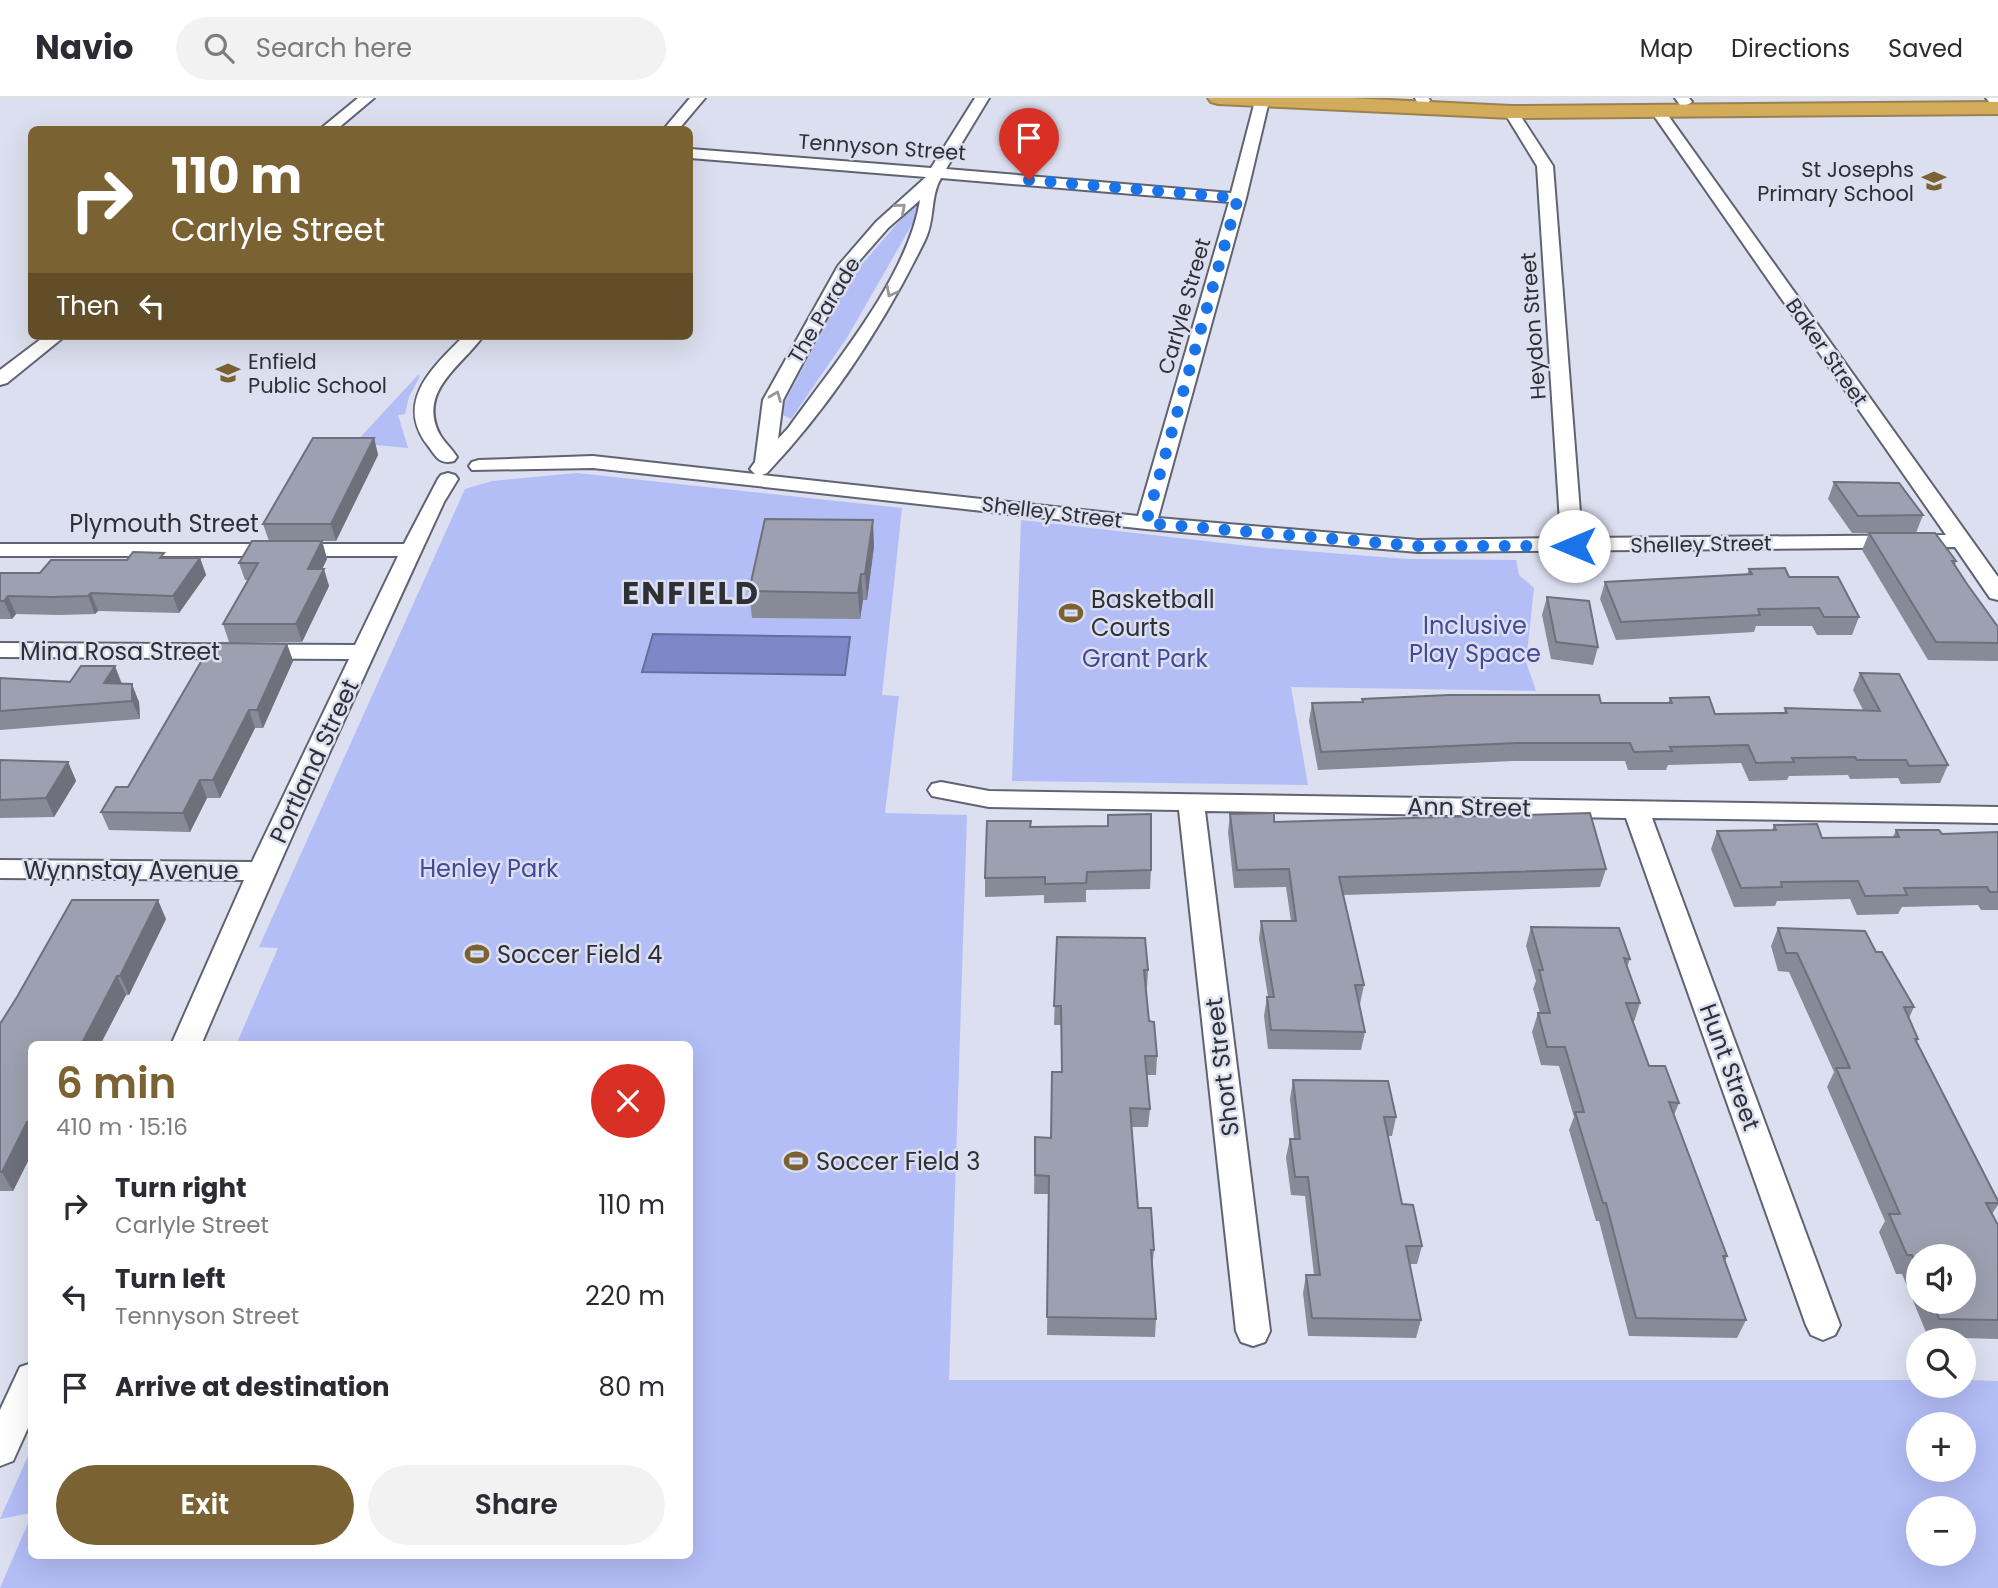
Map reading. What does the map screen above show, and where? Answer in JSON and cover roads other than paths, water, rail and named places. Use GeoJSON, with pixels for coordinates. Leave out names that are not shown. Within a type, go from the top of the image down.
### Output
{"type":"FeatureCollection","features":[{"type":"Feature","properties":{"kind":"highway"},"geometry":{"type":"LineString","coordinates":[[1218,98],[1511,111],[1997,101]]}},
{"type":"Feature","properties":{"kind":"highway"},"geometry":{"type":"LineString","coordinates":[[1363,98],[1519,104],[1933,98]]}},
{"type":"Feature","properties":{"kind":"highway"},"geometry":{"type":"LineString","coordinates":[[1975,98],[1997,101]]}},
{"type":"Feature","properties":{"kind":"street"},"geometry":{"type":"LineString","coordinates":[[331,126],[367,98]]}},
{"type":"Feature","properties":{"kind":"street"},"geometry":{"type":"LineString","coordinates":[[674,126],[698,98]]}},
{"type":"Feature","properties":{"kind":"street","name":"The Parade"},"geometry":{"type":"LineString","coordinates":[[759,471],[773,400],[846,266],[882,225],[934,178],[982,98]]}},
{"type":"Feature","properties":{"kind":"street","name":"Carlyle Street"},"geometry":{"type":"LineString","coordinates":[[1146,523],[1238,198],[1262,101]]}},
{"type":"Feature","properties":{"kind":"street","name":"Baker Street"},"geometry":{"type":"LineString","coordinates":[[1657,110],[1998,593]]}},
{"type":"Feature","properties":{"kind":"street","name":"Heydon Street"},"geometry":{"type":"LineString","coordinates":[[1511,111],[1545,166],[1569,531],[1574,546]]}},
{"type":"Feature","properties":{"kind":"street","name":"Tennyson Street"},"geometry":{"type":"LineString","coordinates":[[693,153],[934,178],[1238,198]]}},
{"type":"Feature","properties":{"kind":"street","name":"The Parade"},"geometry":{"type":"LineString","coordinates":[[759,471],[804,421],[887,300],[924,226],[934,178]]}},
{"type":"Feature","properties":{"kind":"street"},"geometry":{"type":"LineString","coordinates":[[0,379],[51,340]]}},
{"type":"Feature","properties":{"kind":"street"},"geometry":{"type":"LineString","coordinates":[[470,340],[432,380],[424,400],[425,421],[447,468],[471,457],[478,461],[479,467]]}},
{"type":"Feature","properties":{"kind":"street","name":"Shelley Street"},"geometry":{"type":"LineString","coordinates":[[479,467],[593,462],[759,471],[1146,523],[1394,545],[1574,546],[1961,541]]}},
{"type":"Feature","properties":{"kind":"street","name":"Portland Street"},"geometry":{"type":"LineString","coordinates":[[188,1041],[261,871],[366,652],[447,468]]}},
{"type":"Feature","properties":{"kind":"street","name":"Plymouth Street"},"geometry":{"type":"LineString","coordinates":[[0,550],[413,550]]}},
{"type":"Feature","properties":{"kind":"street","name":"Mina Rosa Street"},"geometry":{"type":"LineString","coordinates":[[0,650],[366,652]]}},
{"type":"Feature","properties":{"kind":"street","name":"Ann Street"},"geometry":{"type":"LineString","coordinates":[[941,790],[989,799],[1998,815]]}},
{"type":"Feature","properties":{"kind":"street","name":"Short Street"},"geometry":{"type":"LineString","coordinates":[[1191,802],[1252,1331]]}},
{"type":"Feature","properties":{"kind":"street","name":"Hunt Street"},"geometry":{"type":"LineString","coordinates":[[1636,809],[1823,1325]]}},
{"type":"Feature","properties":{"kind":"street","name":"Wynnstay Avenue"},"geometry":{"type":"LineString","coordinates":[[0,869],[261,871]]}},
{"type":"Feature","properties":{"kind":"street"},"geometry":{"type":"LineString","coordinates":[[0,1448],[19,1386]]}},
{"type":"Feature","properties":{"kind":"place","name":"St Josephs Primary School"},"geometry":{"type":"Point","coordinates":[1934,181]}},
{"type":"Feature","properties":{"kind":"place","name":"Enfield Public School"},"geometry":{"type":"Point","coordinates":[228,373]}},
{"type":"Feature","properties":{"kind":"place","name":"Basketball Courts"},"geometry":{"type":"Point","coordinates":[1071,613]}},
{"type":"Feature","properties":{"kind":"place","name":"Soccer Field 4"},"geometry":{"type":"Point","coordinates":[477,954]}},
{"type":"Feature","properties":{"kind":"place","name":"Soccer Field 3"},"geometry":{"type":"Point","coordinates":[796,1161]}},
{"type":"Feature","properties":{"kind":"district","name":"ENFIELD"},"geometry":{"type":"Point","coordinates":[691,592]}},
{"type":"Feature","properties":{"kind":"park label","name":"Inclusive Play Space"},"geometry":{"type":"Point","coordinates":[1475,639]}},
{"type":"Feature","properties":{"kind":"park label","name":"Grant Park"},"geometry":{"type":"Point","coordinates":[1145,658]}},
{"type":"Feature","properties":{"kind":"park label","name":"Henley Park"},"geometry":{"type":"Point","coordinates":[489,868]}}]}
